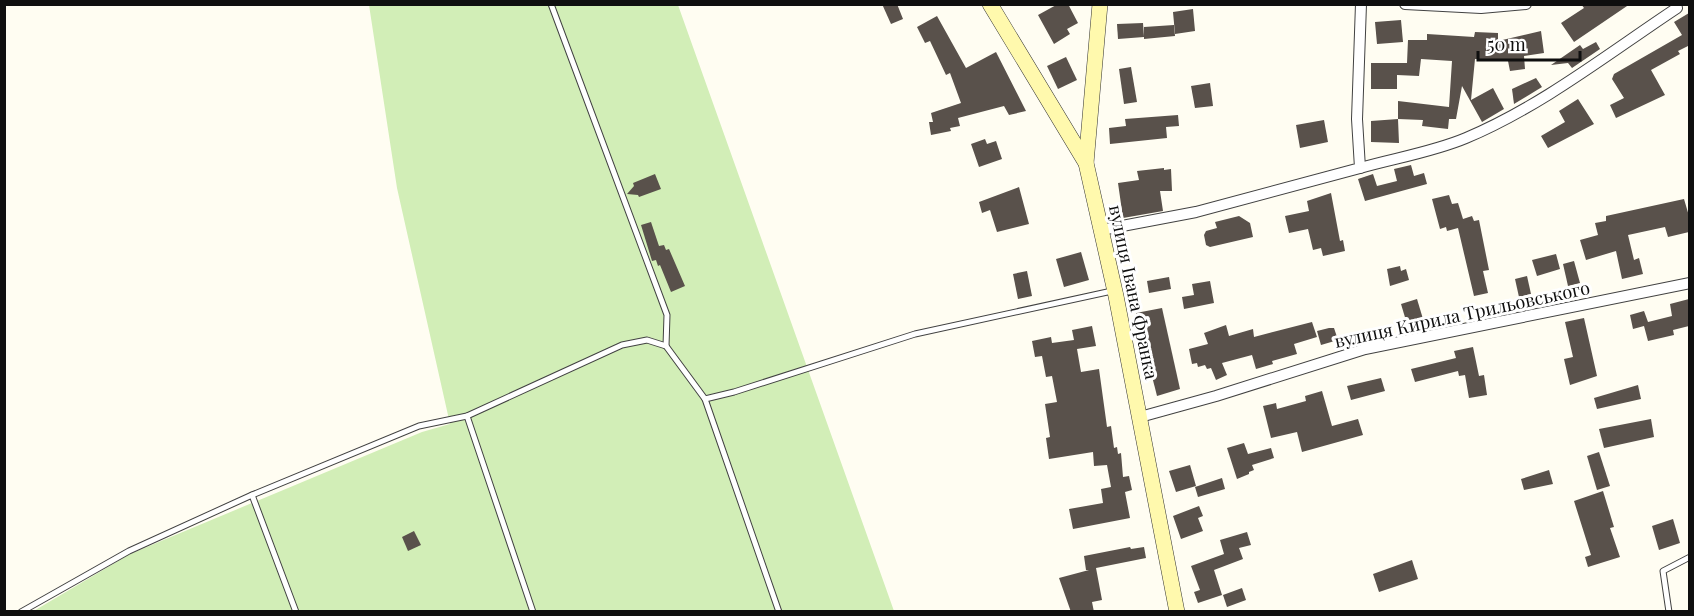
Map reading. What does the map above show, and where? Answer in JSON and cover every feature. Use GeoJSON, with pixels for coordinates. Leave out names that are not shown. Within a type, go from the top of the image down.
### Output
{"type":"FeatureCollection","features":[{"type":"Feature","properties":{"kind":"street","name":"вулиця Івана Франка"},"geometry":{"type":"LineString","coordinates":[[990,4],[1086,163],[1115,291],[1177,612]]}},
{"type":"Feature","properties":{"kind":"street"},"geometry":{"type":"LineString","coordinates":[[1086,163],[1100,4]]}},
{"type":"Feature","properties":{"kind":"street"},"geometry":{"type":"LineString","coordinates":[[1360,168],[1357,119],[1361,4]]}},
{"type":"Feature","properties":{"kind":"street"},"geometry":{"type":"LineString","coordinates":[[1405,4],[1481,8],[1526,4]]}},
{"type":"Feature","properties":{"kind":"street"},"geometry":{"type":"LineString","coordinates":[[1101,230],[1196,212],[1441,147],[1488,128],[1551,93],[1677,8]]}},
{"type":"Feature","properties":{"kind":"street","name":"вулиця Кирила Трильовського"},"geometry":{"type":"LineString","coordinates":[[1140,417],[1216,396],[1365,349],[1689,284]]}},
{"type":"Feature","properties":{"kind":"lane"},"geometry":{"type":"LineString","coordinates":[[551,4],[667,315],[666,346]]}},
{"type":"Feature","properties":{"kind":"lane"},"geometry":{"type":"LineString","coordinates":[[705,399],[734,392],[915,334],[1115,291]]}},
{"type":"Feature","properties":{"kind":"lane"},"geometry":{"type":"LineString","coordinates":[[21,612],[129,552],[252,495],[419,426],[466,416],[622,345],[647,340],[666,346],[705,399],[779,612]]}},
{"type":"Feature","properties":{"kind":"lane"},"geometry":{"type":"LineString","coordinates":[[466,416],[533,612]]}},
{"type":"Feature","properties":{"kind":"lane"},"geometry":{"type":"LineString","coordinates":[[252,495],[296,612]]}},
{"type":"Feature","properties":{"kind":"lane"},"geometry":{"type":"LineString","coordinates":[[1669,612],[1663,571],[1689,557]]}},
{"type":"Feature","properties":{"kind":"green space"},"geometry":{"type":"Polygon","coordinates":[[[369,5],[678,5],[894,611],[32,612],[130,554],[422,432],[450,424],[397,188],[369,5]]]}},
{"type":"Feature","properties":{"kind":"building"},"geometry":{"type":"Polygon","coordinates":[[[882,4],[897,4],[903,19],[891,24],[882,4]]]}},
{"type":"Feature","properties":{"kind":"building"},"geometry":{"type":"Polygon","coordinates":[[[1058,4],[1068,4],[1078,23],[1067,29],[1070,34],[1054,44],[1038,15],[1058,4]]]}},
{"type":"Feature","properties":{"kind":"building"},"geometry":{"type":"Polygon","coordinates":[[[1581,4],[1630,4],[1574,42],[1561,23],[1584,8],[1581,4]]]}},
{"type":"Feature","properties":{"kind":"building"},"geometry":{"type":"Polygon","coordinates":[[[1193,9],[1195,31],[1175,34],[1173,12],[1193,9]]]}},
{"type":"Feature","properties":{"kind":"building"},"geometry":{"type":"Polygon","coordinates":[[[1689,13],[1689,49],[1688,46],[1678,51],[1680,54],[1651,70],[1665,95],[1616,118],[1610,105],[1624,98],[1612,79],[1614,74],[1682,35],[1674,22],[1689,13]]]}},
{"type":"Feature","properties":{"kind":"building"},"geometry":{"type":"Polygon","coordinates":[[[937,16],[966,68],[996,52],[1026,111],[1009,115],[1004,106],[958,118],[960,126],[950,128],[951,131],[931,135],[929,122],[933,122],[931,113],[961,103],[950,73],[946,75],[930,41],[925,43],[917,27],[937,16]]]}},
{"type":"Feature","properties":{"kind":"building"},"geometry":{"type":"Polygon","coordinates":[[[1401,20],[1403,42],[1377,44],[1375,22],[1401,20]]]}},
{"type":"Feature","properties":{"kind":"building"},"geometry":{"type":"Polygon","coordinates":[[[1143,23],[1144,37],[1118,39],[1117,24],[1143,23]]]}},
{"type":"Feature","properties":{"kind":"building"},"geometry":{"type":"Polygon","coordinates":[[[1174,25],[1175,36],[1144,39],[1144,27],[1174,25]]]}},
{"type":"Feature","properties":{"kind":"building"},"geometry":{"type":"Polygon","coordinates":[[[1541,31],[1544,53],[1524,56],[1525,69],[1510,71],[1508,61],[1475,59],[1471,100],[1493,88],[1504,109],[1482,122],[1462,86],[1456,119],[1449,119],[1448,129],[1422,126],[1423,120],[1398,119],[1398,101],[1449,107],[1452,61],[1421,59],[1419,76],[1397,75],[1397,89],[1371,89],[1371,63],[1407,63],[1408,40],[1427,40],[1427,34],[1474,37],[1475,32],[1498,33],[1498,41],[1541,31]]]}},
{"type":"Feature","properties":{"kind":"building"},"geometry":{"type":"Polygon","coordinates":[[[1596,42],[1600,49],[1572,68],[1568,63],[1551,65],[1580,45],[1583,49],[1596,42]]]}},
{"type":"Feature","properties":{"kind":"building"},"geometry":{"type":"Polygon","coordinates":[[[1066,57],[1077,80],[1058,89],[1047,66],[1066,57]]]}},
{"type":"Feature","properties":{"kind":"building"},"geometry":{"type":"Polygon","coordinates":[[[1131,67],[1137,102],[1124,104],[1119,69],[1131,67]]]}},
{"type":"Feature","properties":{"kind":"building"},"geometry":{"type":"Polygon","coordinates":[[[1536,78],[1542,87],[1514,104],[1512,89],[1536,78]]]}},
{"type":"Feature","properties":{"kind":"building"},"geometry":{"type":"Polygon","coordinates":[[[1210,83],[1213,106],[1195,108],[1191,86],[1210,83]]]}},
{"type":"Feature","properties":{"kind":"building"},"geometry":{"type":"Polygon","coordinates":[[[1578,99],[1594,124],[1548,148],[1541,136],[1565,122],[1559,111],[1578,99]]]}},
{"type":"Feature","properties":{"kind":"building"},"geometry":{"type":"Polygon","coordinates":[[[1178,115],[1179,126],[1166,127],[1167,138],[1110,144],[1109,128],[1126,126],[1125,119],[1178,115]]]}},
{"type":"Feature","properties":{"kind":"building"},"geometry":{"type":"Polygon","coordinates":[[[1398,119],[1399,143],[1371,142],[1371,121],[1398,119]]]}},
{"type":"Feature","properties":{"kind":"building"},"geometry":{"type":"Polygon","coordinates":[[[1324,120],[1328,142],[1300,148],[1296,125],[1324,120]]]}},
{"type":"Feature","properties":{"kind":"building"},"geometry":{"type":"Polygon","coordinates":[[[985,139],[987,144],[996,141],[1002,159],[979,167],[971,144],[985,139]]]}},
{"type":"Feature","properties":{"kind":"building"},"geometry":{"type":"Polygon","coordinates":[[[1411,165],[1414,176],[1424,173],[1427,184],[1365,201],[1358,179],[1373,174],[1377,186],[1397,181],[1394,169],[1411,165]]]}},
{"type":"Feature","properties":{"kind":"building"},"geometry":{"type":"Polygon","coordinates":[[[1164,168],[1164,170],[1171,169],[1172,191],[1160,191],[1163,211],[1123,218],[1118,183],[1139,180],[1137,171],[1164,168]]]}},
{"type":"Feature","properties":{"kind":"building"},"geometry":{"type":"Polygon","coordinates":[[[655,174],[661,189],[639,197],[627,194],[634,186],[633,183],[655,174]]]}},
{"type":"Feature","properties":{"kind":"building"},"geometry":{"type":"Polygon","coordinates":[[[1019,187],[1029,224],[997,232],[990,210],[982,213],[979,202],[1019,187]]]}},
{"type":"Feature","properties":{"kind":"building"},"geometry":{"type":"Polygon","coordinates":[[[1331,193],[1340,241],[1343,240],[1345,251],[1323,256],[1321,248],[1313,250],[1308,229],[1289,233],[1285,216],[1309,211],[1307,201],[1331,193]]]}},
{"type":"Feature","properties":{"kind":"building"},"geometry":{"type":"Polygon","coordinates":[[[1449,195],[1452,204],[1458,203],[1463,219],[1472,216],[1474,221],[1479,220],[1489,270],[1483,271],[1488,293],[1474,296],[1458,228],[1447,231],[1446,227],[1440,229],[1432,199],[1449,195]]]}},
{"type":"Feature","properties":{"kind":"building"},"geometry":{"type":"Polygon","coordinates":[[[1684,199],[1689,216],[1689,232],[1668,237],[1665,227],[1628,235],[1634,260],[1639,258],[1643,274],[1622,279],[1616,251],[1586,260],[1580,240],[1598,235],[1595,223],[1606,221],[1606,216],[1684,199]]]}},
{"type":"Feature","properties":{"kind":"building"},"geometry":{"type":"Polygon","coordinates":[[[1239,216],[1250,223],[1253,237],[1210,247],[1206,245],[1204,235],[1206,231],[1217,228],[1215,222],[1239,216]]]}},
{"type":"Feature","properties":{"kind":"building"},"geometry":{"type":"Polygon","coordinates":[[[651,222],[659,246],[664,245],[666,250],[669,249],[685,286],[671,292],[660,265],[658,266],[656,260],[652,261],[641,225],[651,222]]]}},
{"type":"Feature","properties":{"kind":"building"},"geometry":{"type":"Polygon","coordinates":[[[1081,252],[1089,280],[1064,287],[1056,259],[1081,252]]]}},
{"type":"Feature","properties":{"kind":"building"},"geometry":{"type":"Polygon","coordinates":[[[1556,254],[1560,269],[1537,276],[1532,260],[1556,254]]]}},
{"type":"Feature","properties":{"kind":"building"},"geometry":{"type":"Polygon","coordinates":[[[1574,261],[1580,283],[1568,286],[1563,264],[1574,261]]]}},
{"type":"Feature","properties":{"kind":"building"},"geometry":{"type":"Polygon","coordinates":[[[1400,266],[1401,271],[1406,269],[1409,280],[1390,286],[1387,269],[1400,266]]]}},
{"type":"Feature","properties":{"kind":"building"},"geometry":{"type":"Polygon","coordinates":[[[1027,271],[1032,296],[1018,299],[1013,274],[1027,271]]]}},
{"type":"Feature","properties":{"kind":"building"},"geometry":{"type":"Polygon","coordinates":[[[1527,276],[1531,294],[1519,297],[1515,279],[1527,276]]]}},
{"type":"Feature","properties":{"kind":"building"},"geometry":{"type":"Polygon","coordinates":[[[1169,277],[1171,289],[1149,293],[1147,281],[1169,277]]]}},
{"type":"Feature","properties":{"kind":"building"},"geometry":{"type":"Polygon","coordinates":[[[1210,281],[1214,303],[1184,309],[1182,297],[1194,295],[1192,284],[1210,281]]]}},
{"type":"Feature","properties":{"kind":"building"},"geometry":{"type":"Polygon","coordinates":[[[1417,299],[1423,319],[1407,324],[1401,304],[1417,299]]]}},
{"type":"Feature","properties":{"kind":"building"},"geometry":{"type":"Polygon","coordinates":[[[1689,299],[1689,326],[1673,330],[1674,335],[1648,341],[1644,326],[1633,329],[1630,315],[1644,311],[1648,322],[1672,316],[1670,304],[1689,299]]]}},
{"type":"Feature","properties":{"kind":"building"},"geometry":{"type":"Polygon","coordinates":[[[1162,308],[1180,389],[1157,396],[1136,313],[1162,308]]]}},
{"type":"Feature","properties":{"kind":"building"},"geometry":{"type":"Polygon","coordinates":[[[1584,318],[1597,376],[1570,385],[1564,359],[1573,357],[1565,322],[1584,318]]]}},
{"type":"Feature","properties":{"kind":"building"},"geometry":{"type":"Polygon","coordinates":[[[1312,322],[1317,337],[1294,344],[1297,354],[1272,361],[1273,364],[1256,369],[1252,355],[1222,363],[1227,375],[1216,380],[1211,368],[1207,369],[1205,365],[1198,367],[1197,363],[1192,364],[1189,349],[1208,344],[1204,333],[1226,325],[1229,336],[1253,329],[1254,337],[1312,322]]]}},
{"type":"Feature","properties":{"kind":"building"},"geometry":{"type":"Polygon","coordinates":[[[1092,326],[1096,346],[1077,349],[1081,372],[1099,369],[1107,427],[1111,426],[1114,448],[1117,447],[1118,454],[1121,453],[1123,477],[1129,476],[1132,490],[1125,492],[1130,518],[1073,529],[1069,509],[1103,503],[1101,489],[1111,487],[1107,465],[1094,466],[1093,452],[1049,459],[1046,438],[1050,437],[1045,404],[1057,402],[1052,376],[1046,377],[1042,356],[1035,357],[1032,341],[1051,337],[1052,343],[1074,340],[1072,330],[1092,326]]]}},
{"type":"Feature","properties":{"kind":"building"},"geometry":{"type":"Polygon","coordinates":[[[1334,328],[1338,340],[1321,345],[1317,331],[1334,328]]]}},
{"type":"Feature","properties":{"kind":"building"},"geometry":{"type":"Polygon","coordinates":[[[1473,347],[1479,376],[1484,375],[1487,395],[1469,398],[1465,375],[1459,376],[1458,371],[1415,382],[1411,369],[1456,358],[1454,351],[1473,347]]]}},
{"type":"Feature","properties":{"kind":"building"},"geometry":{"type":"Polygon","coordinates":[[[1381,378],[1385,391],[1351,400],[1347,386],[1381,378]]]}},
{"type":"Feature","properties":{"kind":"building"},"geometry":{"type":"Polygon","coordinates":[[[1638,385],[1641,399],[1597,409],[1594,398],[1638,385]]]}},
{"type":"Feature","properties":{"kind":"building"},"geometry":{"type":"Polygon","coordinates":[[[1322,391],[1332,426],[1358,419],[1363,435],[1302,452],[1297,432],[1271,438],[1263,406],[1276,403],[1277,409],[1306,401],[1305,396],[1322,391]]]}},
{"type":"Feature","properties":{"kind":"building"},"geometry":{"type":"Polygon","coordinates":[[[1651,419],[1654,437],[1604,448],[1599,429],[1651,419]]]}},
{"type":"Feature","properties":{"kind":"building"},"geometry":{"type":"Polygon","coordinates":[[[1244,443],[1248,454],[1271,448],[1274,458],[1252,465],[1254,470],[1237,479],[1227,448],[1244,443]]]}},
{"type":"Feature","properties":{"kind":"building"},"geometry":{"type":"Polygon","coordinates":[[[1599,452],[1610,486],[1597,490],[1587,456],[1599,452]]]}},
{"type":"Feature","properties":{"kind":"building"},"geometry":{"type":"Polygon","coordinates":[[[1190,465],[1196,486],[1176,492],[1169,471],[1190,465]]]}},
{"type":"Feature","properties":{"kind":"building"},"geometry":{"type":"Polygon","coordinates":[[[1549,470],[1553,484],[1524,490],[1521,479],[1549,470]]]}},
{"type":"Feature","properties":{"kind":"building"},"geometry":{"type":"Polygon","coordinates":[[[1222,478],[1225,489],[1198,497],[1195,487],[1222,478]]]}},
{"type":"Feature","properties":{"kind":"building"},"geometry":{"type":"Polygon","coordinates":[[[1603,491],[1614,527],[1610,528],[1620,557],[1588,567],[1585,557],[1591,555],[1574,501],[1603,491]]]}},
{"type":"Feature","properties":{"kind":"building"},"geometry":{"type":"Polygon","coordinates":[[[1199,506],[1203,516],[1198,518],[1203,531],[1181,539],[1173,516],[1199,506]]]}},
{"type":"Feature","properties":{"kind":"building"},"geometry":{"type":"Polygon","coordinates":[[[1673,519],[1680,543],[1659,550],[1652,526],[1673,519]]]}},
{"type":"Feature","properties":{"kind":"building"},"geometry":{"type":"Polygon","coordinates":[[[414,531],[421,545],[408,551],[402,537],[414,531]]]}},
{"type":"Feature","properties":{"kind":"building"},"geometry":{"type":"Polygon","coordinates":[[[1247,532],[1251,545],[1239,548],[1243,559],[1214,570],[1222,595],[1198,603],[1194,592],[1200,590],[1191,566],[1224,554],[1220,540],[1247,532]]]}},
{"type":"Feature","properties":{"kind":"building"},"geometry":{"type":"Polygon","coordinates":[[[1130,547],[1131,549],[1144,547],[1146,558],[1096,568],[1102,600],[1092,602],[1094,612],[1071,612],[1059,578],[1089,570],[1086,570],[1084,556],[1130,547]]]}},
{"type":"Feature","properties":{"kind":"building"},"geometry":{"type":"Polygon","coordinates":[[[1412,560],[1418,579],[1379,592],[1373,574],[1412,560]]]}},
{"type":"Feature","properties":{"kind":"building"},"geometry":{"type":"Polygon","coordinates":[[[1242,588],[1246,600],[1227,607],[1223,595],[1242,588]]]}}]}
